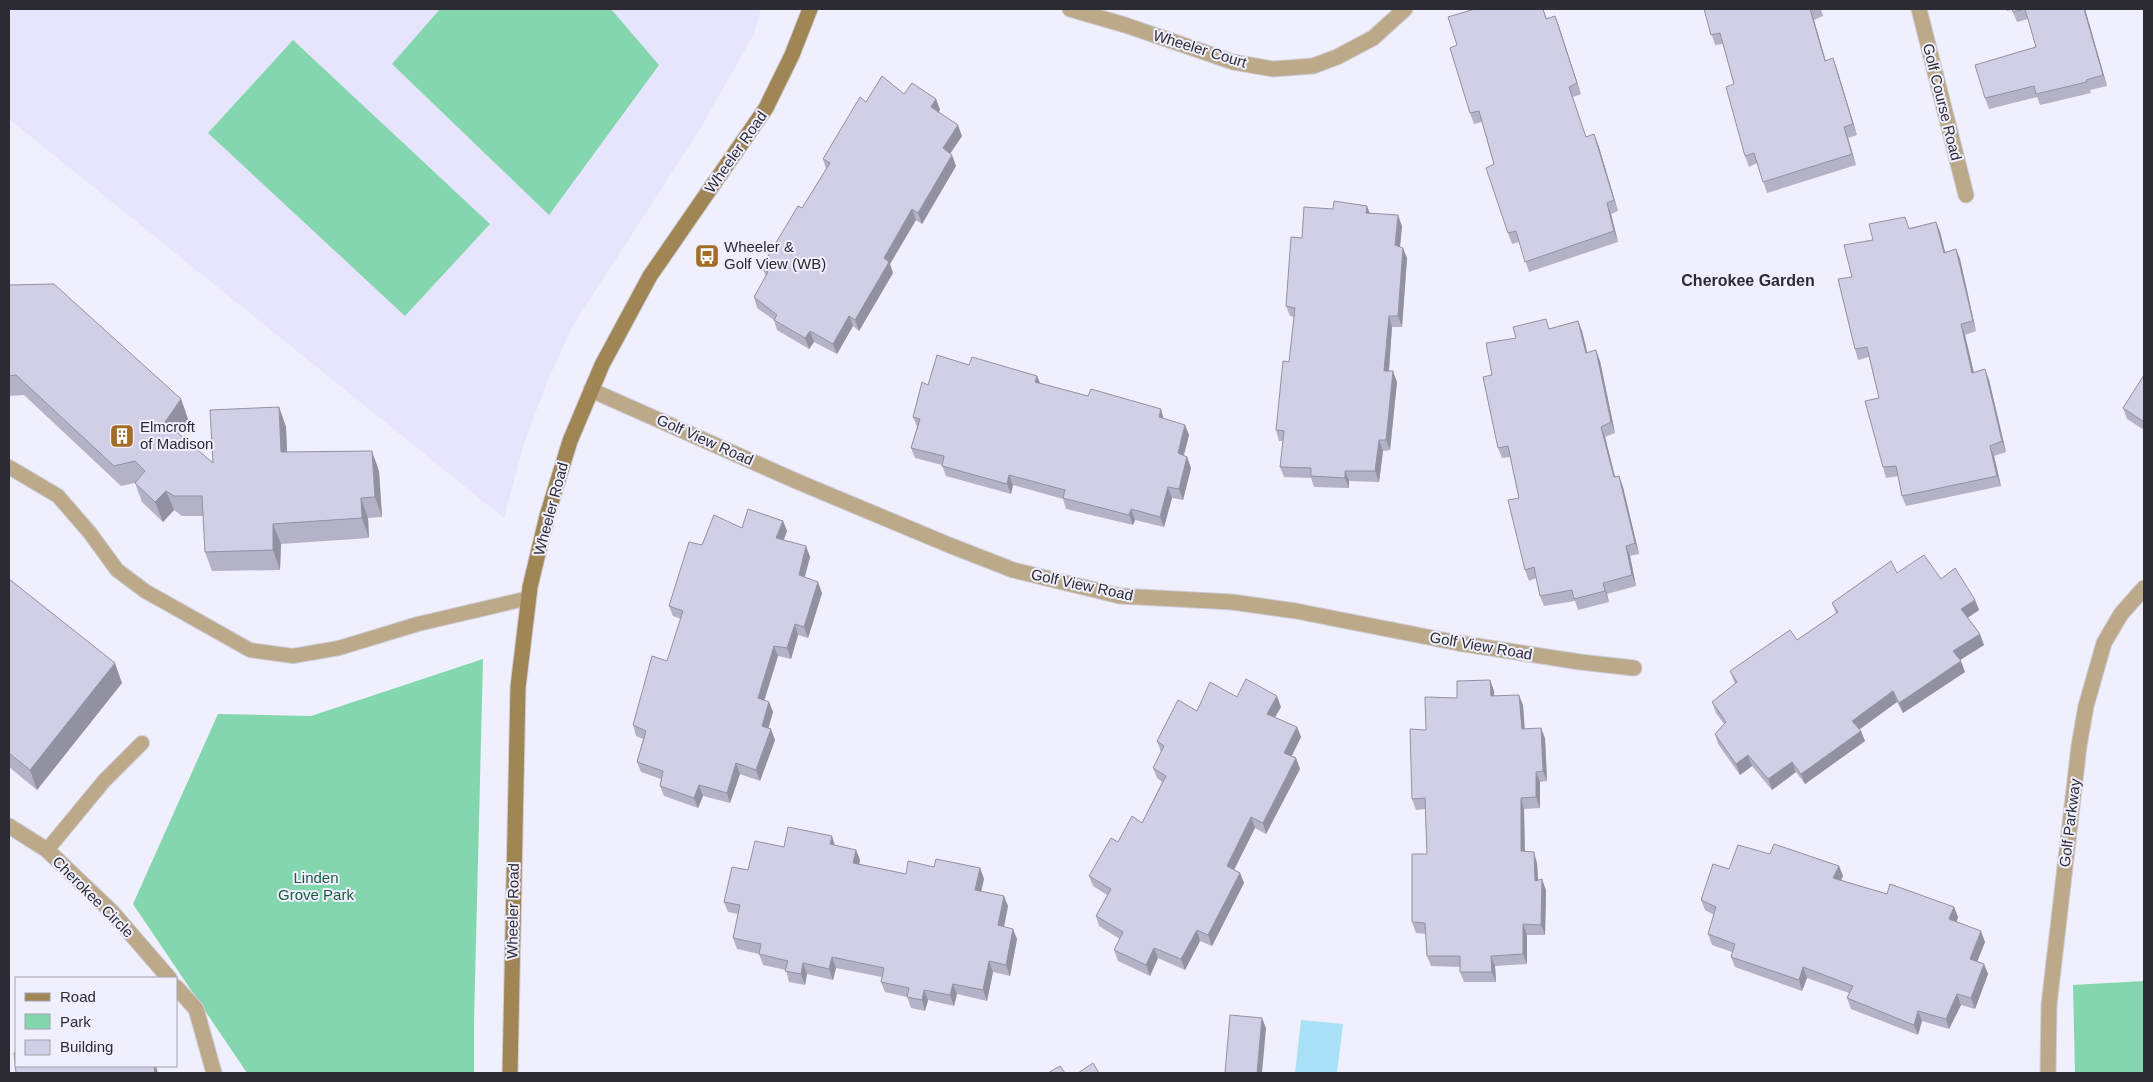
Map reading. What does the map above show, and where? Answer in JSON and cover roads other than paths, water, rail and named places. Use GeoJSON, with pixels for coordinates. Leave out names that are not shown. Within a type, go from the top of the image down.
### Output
{"type":"FeatureCollection","features":[{"type":"Feature","properties":{"kind":"street","name":"Wheeler Road"},"geometry":{"type":"LineString","coordinates":[[510,1073],[518,687],[528,598],[547,516],[570,440],[602,365],[650,276],[766,108],[792,56],[810,9]]}},
{"type":"Feature","properties":{"kind":"street","name":"Wheeler Court"},"geometry":{"type":"LineString","coordinates":[[1070,9],[1125,25],[1233,62],[1273,69],[1313,66],[1337,57],[1373,38],[1405,9]]}},
{"type":"Feature","properties":{"kind":"street","name":"Golf Course Road"},"geometry":{"type":"LineString","coordinates":[[1919,9],[1966,195]]}},
{"type":"Feature","properties":{"kind":"street","name":"Golf View Road"},"geometry":{"type":"LineString","coordinates":[[591,390],[806,485],[1013,570],[1120,596],[1232,602],[1296,611],[1458,643],[1634,668]]}},
{"type":"Feature","properties":{"kind":"street","name":"Golf Parkway"},"geometry":{"type":"LineString","coordinates":[[2048,1073],[2049,1005],[2079,746],[2086,706],[2104,643],[2121,614],[2144,588]]}},
{"type":"Feature","properties":{"kind":"street","name":"Cherokee Circle"},"geometry":{"type":"LineString","coordinates":[[9,826],[46,850],[112,912],[168,977]]}},
{"type":"Feature","properties":{"kind":"street"},"geometry":{"type":"LineString","coordinates":[[178,989],[196,1009],[214,1073]]}},
{"type":"Feature","properties":{"kind":"lane"},"geometry":{"type":"LineString","coordinates":[[9,467],[58,496],[90,533],[117,570],[145,591],[250,650],[293,656],[340,648],[418,624],[528,598]]}},
{"type":"Feature","properties":{"kind":"lane"},"geometry":{"type":"LineString","coordinates":[[46,850],[104,781],[142,743]]}},
{"type":"Feature","properties":{"kind":"water"},"geometry":{"type":"Polygon","coordinates":[[[1301,1020],[1343,1024],[1337,1073],[1295,1073],[1301,1020]]]}},
{"type":"Feature","properties":{"kind":"place","name":"Wheeler & Golf View (WB)"},"geometry":{"type":"Point","coordinates":[707,256]}},
{"type":"Feature","properties":{"kind":"place","name":"Elmcroft of Madison"},"geometry":{"type":"Point","coordinates":[122,436]}},
{"type":"Feature","properties":{"kind":"district","name":"Cherokee Garden"},"geometry":{"type":"Point","coordinates":[1748,280]}},
{"type":"Feature","properties":{"kind":"park label","name":"Linden Grove Park"},"geometry":{"type":"Point","coordinates":[316,886]}}]}
